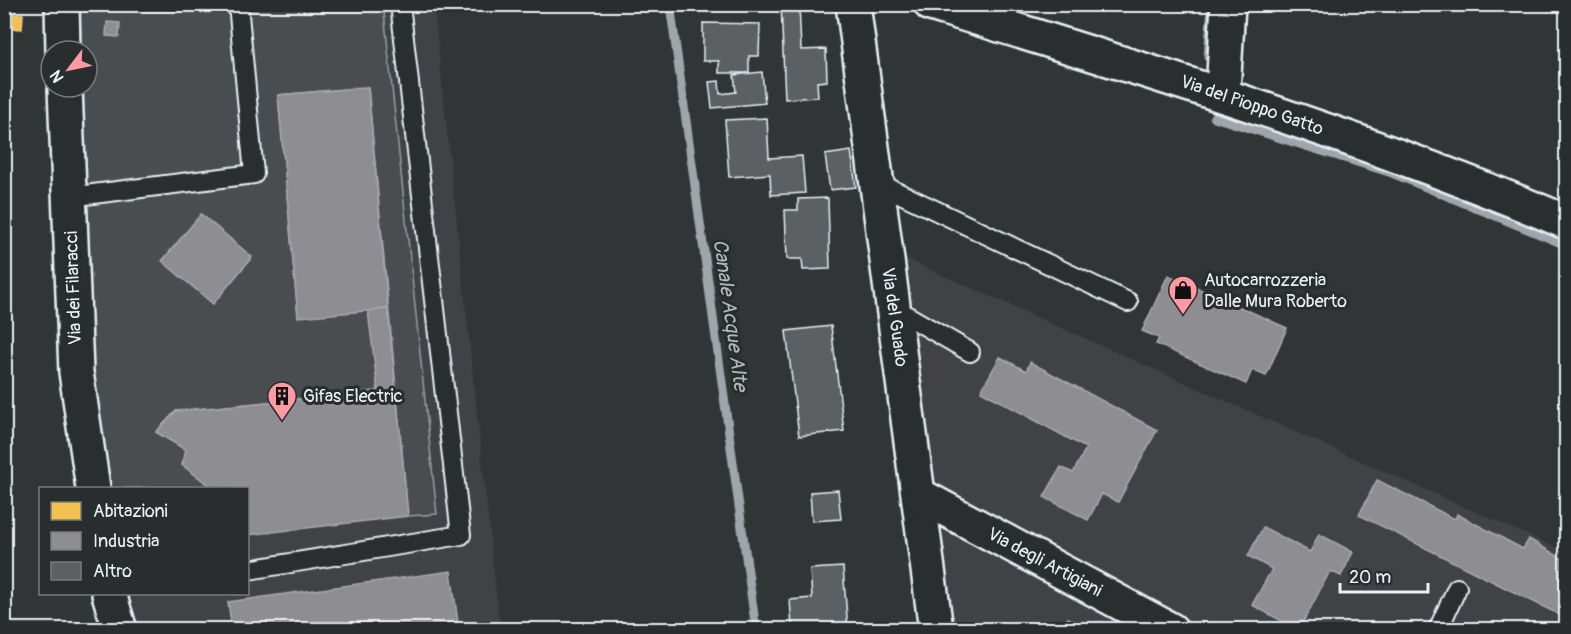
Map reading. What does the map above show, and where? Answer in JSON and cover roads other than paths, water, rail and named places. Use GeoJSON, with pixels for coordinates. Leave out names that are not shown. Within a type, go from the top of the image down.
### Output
{"type":"FeatureCollection","features":[{"type":"Feature","properties":{"kind":"street"},"geometry":{"type":"LineString","coordinates":[[62,4],[63,39]]}},
{"type":"Feature","properties":{"kind":"street","name":"Via del Guado"},"geometry":{"type":"LineString","coordinates":[[854,4],[936,630]]}},
{"type":"Feature","properties":{"kind":"street","name":"Via del Pioppo Gatto"},"geometry":{"type":"LineString","coordinates":[[931,4],[1223,93],[1486,188],[1566,222]]}},
{"type":"Feature","properties":{"kind":"street"},"geometry":{"type":"LineString","coordinates":[[1223,93],[1228,4]]}},
{"type":"Feature","properties":{"kind":"street","name":"Via dei Filaracci"},"geometry":{"type":"LineString","coordinates":[[65,99],[76,372],[93,487]]}},
{"type":"Feature","properties":{"kind":"street","name":"Via degli Artigiani"},"geometry":{"type":"LineString","coordinates":[[919,495],[1171,630]]}},
{"type":"Feature","properties":{"kind":"street"},"geometry":{"type":"LineString","coordinates":[[109,595],[120,630]]}},
{"type":"Feature","properties":{"kind":"lane"},"geometry":{"type":"LineString","coordinates":[[69,197],[254,174],[238,4]]}},
{"type":"Feature","properties":{"kind":"lane"},"geometry":{"type":"LineString","coordinates":[[249,570],[461,535],[400,4]]}},
{"type":"Feature","properties":{"kind":"lane"},"geometry":{"type":"LineString","coordinates":[[878,183],[1128,302]]}},
{"type":"Feature","properties":{"kind":"lane"},"geometry":{"type":"LineString","coordinates":[[894,308],[970,352]]}},
{"type":"Feature","properties":{"kind":"lane"},"geometry":{"type":"LineString","coordinates":[[1438,630],[1457,588]]}},
{"type":"Feature","properties":{"kind":"waterway","name":"Canale Acque Alte"},"geometry":{"type":"LineString","coordinates":[[670,4],[756,630]]}},
{"type":"Feature","properties":{"kind":"waterway"},"geometry":{"type":"LineString","coordinates":[[1208,57],[1212,6]]}},
{"type":"Feature","properties":{"kind":"waterway"},"geometry":{"type":"LineString","coordinates":[[1214,117],[1392,173],[1566,245]]}},
{"type":"Feature","properties":{"kind":"place","name":"Autocarrozzeria Dalle Mura Roberto"},"geometry":{"type":"Point","coordinates":[1183,316]}},
{"type":"Feature","properties":{"kind":"place","name":"Gifas Electric"},"geometry":{"type":"Point","coordinates":[282,422]}}]}
